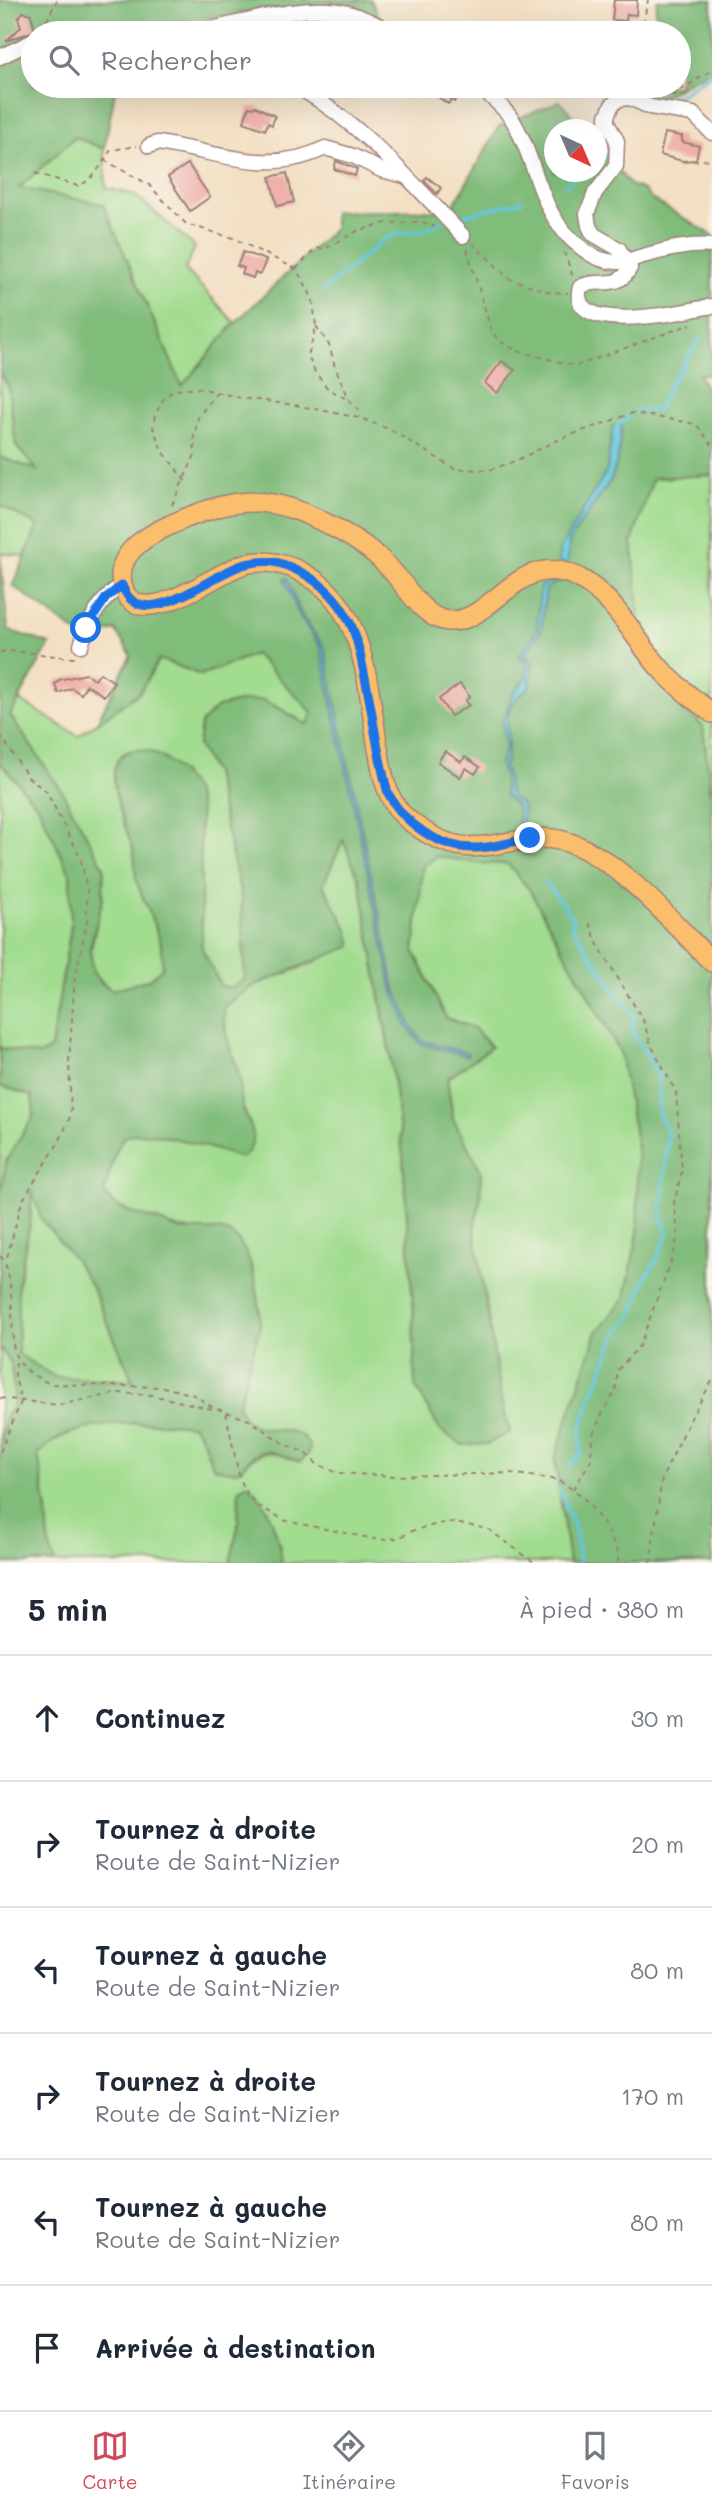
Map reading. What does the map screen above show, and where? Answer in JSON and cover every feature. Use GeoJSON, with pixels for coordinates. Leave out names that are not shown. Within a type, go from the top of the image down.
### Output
{"type":"FeatureCollection","features":[{"type":"Feature","properties":{"kind":"main road"},"geometry":{"type":"LineString","coordinates":[[712,713],[657,664],[629,626],[595,589],[575,576],[559,572],[536,573],[521,579],[467,618],[453,621],[438,619],[429,613],[390,567],[365,545],[312,515],[258,501],[222,505],[158,531],[136,546],[128,555],[122,570],[122,585],[131,601],[141,606],[153,607],[243,564],[263,561],[284,563],[316,581],[333,596],[347,617],[358,644],[384,782],[395,807],[406,819],[438,839],[460,848],[480,848],[530,838],[569,842],[596,855],[628,879],[712,961]]}},
{"type":"Feature","properties":{"kind":"street"},"geometry":{"type":"LineString","coordinates":[[255,21],[282,14],[332,10],[368,21]]}},
{"type":"Feature","properties":{"kind":"street"},"geometry":{"type":"LineString","coordinates":[[0,57],[21,47]]}},
{"type":"Feature","properties":{"kind":"street"},"geometry":{"type":"LineString","coordinates":[[316,98],[354,124],[463,236]]}},
{"type":"Feature","properties":{"kind":"street"},"geometry":{"type":"LineString","coordinates":[[492,98],[513,121],[545,204],[555,221],[574,243],[594,257],[620,263],[692,246],[712,246]]}},
{"type":"Feature","properties":{"kind":"street"},"geometry":{"type":"LineString","coordinates":[[712,132],[693,114],[649,106],[629,98],[619,99],[612,105],[607,123],[617,141],[616,166],[595,193],[587,214],[593,234],[619,249],[630,268],[623,279],[604,285],[586,284],[580,287],[578,293],[586,309],[610,317],[628,319],[665,316],[712,306]]}},
{"type":"Feature","properties":{"kind":"street"},"geometry":{"type":"LineString","coordinates":[[149,146],[157,143],[243,161],[263,162],[306,158],[325,148],[353,156],[381,170],[405,176]]}},
{"type":"Feature","properties":{"kind":"street"},"geometry":{"type":"LineString","coordinates":[[79,651],[94,614],[113,591],[122,585]]}},
{"type":"Feature","properties":{"kind":"path"},"geometry":{"type":"LineString","coordinates":[[46,21],[57,0]]}},
{"type":"Feature","properties":{"kind":"path"},"geometry":{"type":"LineString","coordinates":[[644,21],[648,0]]}},
{"type":"Feature","properties":{"kind":"path"},"geometry":{"type":"LineString","coordinates":[[691,85],[712,70]]}},
{"type":"Feature","properties":{"kind":"path"},"geometry":{"type":"LineString","coordinates":[[649,106],[667,98]]}},
{"type":"Feature","properties":{"kind":"path"},"geometry":{"type":"LineString","coordinates":[[35,173],[78,186],[86,183],[111,150],[149,146]]}},
{"type":"Feature","properties":{"kind":"path"},"geometry":{"type":"LineString","coordinates":[[683,162],[712,159]]}},
{"type":"Feature","properties":{"kind":"path"},"geometry":{"type":"LineString","coordinates":[[104,160],[148,184],[175,216],[186,224],[233,238],[296,269],[313,301],[316,326],[308,356],[315,372],[328,389],[349,400],[359,410],[360,418]]}},
{"type":"Feature","properties":{"kind":"path"},"geometry":{"type":"LineString","coordinates":[[296,269],[315,249],[328,247],[357,231],[386,223],[421,222],[463,236],[480,248],[510,279],[521,284],[548,292],[578,293],[555,221]]}},
{"type":"Feature","properties":{"kind":"path"},"geometry":{"type":"LineString","coordinates":[[463,236],[491,330],[498,340],[517,351],[576,366],[696,323]]}},
{"type":"Feature","properties":{"kind":"path"},"geometry":{"type":"LineString","coordinates":[[316,326],[329,345],[349,400]]}},
{"type":"Feature","properties":{"kind":"path"},"geometry":{"type":"LineString","coordinates":[[185,481],[157,441],[153,428],[155,415],[164,398],[174,390],[200,388],[241,398],[360,418],[391,429],[455,469],[489,470],[515,461],[562,438],[633,413],[696,424],[712,444]]}},
{"type":"Feature","properties":{"kind":"path"},"geometry":{"type":"LineString","coordinates":[[172,506],[195,455],[194,437],[198,417],[218,391]]}},
{"type":"Feature","properties":{"kind":"path"},"geometry":{"type":"LineString","coordinates":[[0,652],[9,650],[52,657],[79,651]]}},
{"type":"Feature","properties":{"kind":"path"},"geometry":{"type":"LineString","coordinates":[[0,735],[28,777],[46,791],[81,859],[87,890],[87,922],[75,977],[69,1060],[71,1115],[59,1142],[22,1201],[6,1261],[10,1282],[15,1376],[22,1402],[0,1452]]}},
{"type":"Feature","properties":{"kind":"path"},"geometry":{"type":"LineString","coordinates":[[572,1489],[591,1460],[592,1437],[604,1409],[615,1393],[618,1370],[640,1345],[673,1255],[678,1234],[674,1203],[682,1171],[676,1092],[651,1045],[643,1020],[598,945],[588,919]]}},
{"type":"Feature","properties":{"kind":"path"},"geometry":{"type":"LineString","coordinates":[[0,1256],[6,1261]]}},
{"type":"Feature","properties":{"kind":"path"},"geometry":{"type":"LineString","coordinates":[[16,1359],[35,1377],[51,1384],[163,1387],[194,1395],[212,1407],[249,1420],[283,1443],[305,1453],[317,1464],[338,1473],[394,1476],[510,1474],[535,1475],[558,1480],[581,1495],[607,1530],[618,1553],[618,1563]]}},
{"type":"Feature","properties":{"kind":"path"},"geometry":{"type":"LineString","coordinates":[[650,1563],[662,1478],[712,1381]]}},
{"type":"Feature","properties":{"kind":"path"},"geometry":{"type":"LineString","coordinates":[[0,1398],[58,1405],[118,1393],[152,1395],[226,1412]]}},
{"type":"Feature","properties":{"kind":"path"},"geometry":{"type":"LineString","coordinates":[[226,1412],[244,1489],[255,1504],[286,1521],[379,1540],[398,1538],[414,1530],[447,1522],[468,1525],[488,1529],[535,1563]]}},
{"type":"Feature","properties":{"kind":"green space"},"geometry":{"type":"Polygon","coordinates":[[[0,0],[371,0],[381,21],[269,9],[187,21],[21,21],[21,98],[114,98],[104,149],[75,137],[19,188],[103,204],[182,386],[235,323],[334,229],[334,212],[451,210],[499,126],[560,101],[575,119],[544,119],[544,182],[607,182],[607,157],[630,185],[644,190],[650,198],[712,235],[712,375],[699,374],[712,401],[712,475],[653,478],[632,542],[645,667],[703,727],[712,802],[712,1563],[569,1563],[555,1458],[597,1332],[625,1298],[638,1233],[637,1147],[620,1052],[529,889],[508,864],[477,863],[438,856],[423,866],[414,951],[446,1018],[474,1028],[491,1047],[447,1079],[453,1119],[481,1171],[480,1202],[474,1228],[502,1404],[510,1432],[487,1444],[462,1445],[440,1430],[415,1385],[403,1156],[392,1067],[360,881],[343,840],[323,885],[348,930],[352,946],[255,985],[225,1006],[226,1035],[238,1072],[241,1101],[253,1136],[249,1150],[241,1158],[181,1140],[134,1134],[121,1141],[104,1193],[119,1207],[130,1212],[180,1229],[223,1231],[233,1236],[241,1245],[253,1271],[260,1326],[238,1406],[245,1418],[259,1428],[290,1431],[304,1439],[310,1447],[307,1456],[300,1462],[276,1453],[262,1452],[254,1455],[239,1470],[233,1471],[214,1467],[201,1435],[193,1425],[132,1423],[88,1428],[68,1434],[51,1443],[38,1455],[47,1511],[49,1545],[55,1563],[0,1563],[0,1448],[5,1418],[14,1405],[14,1392],[11,1364],[0,1347],[0,1201],[6,1161],[34,1115],[32,1096],[0,1086],[0,1048],[39,1055],[51,1048],[71,926],[70,874],[39,808],[0,762],[0,555],[8,630],[50,644],[10,715],[60,788],[104,867],[103,898],[90,948],[93,972],[100,982],[112,990],[150,979],[162,968],[161,946],[137,882],[133,850],[116,794],[116,765],[122,755],[135,750],[155,753],[174,766],[195,792],[200,811],[202,949],[221,986],[232,988],[245,979],[241,896],[214,773],[198,745],[201,723],[217,707],[243,701],[264,700],[308,725],[312,712],[255,654],[201,675],[159,659],[140,692],[96,724],[131,655],[115,630],[85,639],[13,586],[38,526],[0,505],[0,457],[37,470],[16,446],[8,386],[0,372],[0,0]],[[32,1190],[30,1223],[18,1284],[18,1354],[55,1377],[133,1381],[92,1287],[74,1259],[41,1219],[32,1190]]]}},
{"type":"Feature","properties":{"kind":"green space"},"geometry":{"type":"Polygon","coordinates":[[[657,0],[712,0],[712,69],[691,81],[691,21],[655,21],[657,0]]]}},
{"type":"Feature","properties":{"kind":"green space"},"geometry":{"type":"Polygon","coordinates":[[[642,98],[660,98],[651,103],[642,98]]]}},
{"type":"Feature","properties":{"kind":"green space"},"geometry":{"type":"Polygon","coordinates":[[[75,137],[104,149],[106,188],[135,195],[195,247],[185,269],[235,323],[182,386],[19,188],[75,137]]]}},
{"type":"Feature","properties":{"kind":"green space"},"geometry":{"type":"Polygon","coordinates":[[[0,372],[8,386],[16,446],[38,471],[0,457],[0,372]]]}},
{"type":"Feature","properties":{"kind":"green space"},"geometry":{"type":"Polygon","coordinates":[[[712,475],[712,802],[703,727],[645,668],[632,542],[652,478],[712,475]]]}},
{"type":"Feature","properties":{"kind":"green space"},"geometry":{"type":"Polygon","coordinates":[[[0,505],[38,525],[25,556],[0,553],[0,505]]]}},
{"type":"Feature","properties":{"kind":"green space"},"geometry":{"type":"Polygon","coordinates":[[[255,654],[313,712],[308,725],[275,705],[198,745],[214,773],[241,896],[245,979],[232,988],[221,986],[202,949],[198,801],[178,775],[133,750],[120,759],[114,772],[114,785],[134,852],[137,880],[164,954],[162,968],[150,979],[112,990],[94,971],[91,957],[103,898],[10,715],[19,700],[78,736],[140,692],[159,659],[201,675],[255,654]]]}},
{"type":"Feature","properties":{"kind":"green space"},"geometry":{"type":"Polygon","coordinates":[[[0,762],[39,808],[71,874],[71,926],[51,1048],[39,1055],[0,1048],[0,762]]]}},
{"type":"Feature","properties":{"kind":"green space"},"geometry":{"type":"Polygon","coordinates":[[[343,839],[360,881],[392,1067],[403,1156],[415,1385],[510,1432],[502,1404],[474,1228],[480,1202],[481,1171],[453,1119],[447,1079],[491,1047],[474,1028],[446,1018],[414,951],[423,865],[438,856],[477,863],[508,864],[529,889],[620,1052],[637,1147],[638,1233],[625,1298],[597,1332],[555,1458],[569,1563],[281,1563],[280,1546],[247,1484],[239,1489],[238,1527],[230,1563],[55,1563],[49,1545],[47,1511],[38,1455],[51,1443],[68,1434],[88,1428],[132,1423],[193,1425],[208,1448],[209,1458],[238,1471],[263,1453],[275,1453],[292,1459],[305,1438],[292,1432],[264,1429],[251,1424],[237,1406],[260,1326],[259,1301],[253,1271],[241,1245],[233,1236],[223,1231],[180,1229],[130,1212],[119,1207],[104,1193],[118,1147],[124,1137],[133,1134],[163,1136],[241,1157],[252,1132],[242,1104],[240,1080],[229,1045],[223,1015],[225,1006],[255,985],[314,963],[348,930],[322,885],[343,839]]]}},
{"type":"Feature","properties":{"kind":"green space"},"geometry":{"type":"Polygon","coordinates":[[[0,1086],[32,1096],[34,1115],[6,1161],[0,1217],[0,1086]]]}},
{"type":"Feature","properties":{"kind":"green space"},"geometry":{"type":"Polygon","coordinates":[[[32,1188],[92,1287],[133,1381],[55,1377],[18,1354],[18,1284],[30,1223],[32,1188]]]}},
{"type":"Feature","properties":{"kind":"green space"},"geometry":{"type":"Polygon","coordinates":[[[0,1347],[11,1364],[14,1405],[5,1418],[0,1448],[0,1347]]]}},
{"type":"Feature","properties":{"kind":"green space"},"geometry":{"type":"Polygon","coordinates":[[[247,1484],[261,1499],[272,1520],[281,1563],[230,1563],[238,1527],[239,1489],[247,1484]]]}},
{"type":"Feature","properties":{"kind":"water"},"geometry":{"type":"Polygon","coordinates":[[[622,425],[618,459],[611,480],[572,536],[569,542],[568,565],[558,562],[560,549],[607,470],[613,426],[622,425]]]}},
{"type":"Feature","properties":{"kind":"water"},"geometry":{"type":"Polygon","coordinates":[[[560,577],[562,579],[546,589],[541,630],[524,656],[533,662],[529,688],[511,707],[508,716],[508,745],[504,767],[511,797],[521,803],[524,813],[521,822],[528,833],[524,834],[517,821],[518,809],[505,796],[504,776],[500,766],[506,747],[502,723],[514,693],[526,677],[528,663],[519,656],[537,629],[540,587],[560,577]]]}},
{"type":"Feature","properties":{"kind":"water"},"geometry":{"type":"Polygon","coordinates":[[[287,578],[302,616],[324,647],[394,985],[411,1026],[422,1041],[468,1053],[467,1056],[421,1044],[407,1026],[392,987],[320,646],[300,617],[284,579],[287,578]]]}},
{"type":"Feature","properties":{"kind":"building"},"geometry":{"type":"Polygon","coordinates":[[[614,0],[637,0],[636,15],[627,14],[626,21],[612,20],[614,0]]]}},
{"type":"Feature","properties":{"kind":"building"},"geometry":{"type":"Polygon","coordinates":[[[23,12],[31,14],[33,21],[21,21],[21,27],[18,18],[23,12]]]}},
{"type":"Feature","properties":{"kind":"building"},"geometry":{"type":"Polygon","coordinates":[[[21,27],[21,36],[6,41],[21,27]]]}},
{"type":"Feature","properties":{"kind":"building"},"geometry":{"type":"Polygon","coordinates":[[[439,98],[457,98],[454,102],[451,100],[448,104],[439,98]]]}},
{"type":"Feature","properties":{"kind":"building"},"geometry":{"type":"Polygon","coordinates":[[[255,106],[275,116],[272,125],[268,123],[265,130],[244,122],[249,107],[255,106]]]}},
{"type":"Feature","properties":{"kind":"building"},"geometry":{"type":"Polygon","coordinates":[[[665,133],[682,136],[682,142],[699,146],[696,160],[683,161],[660,155],[665,133]]]}},
{"type":"Feature","properties":{"kind":"building"},"geometry":{"type":"Polygon","coordinates":[[[336,161],[357,169],[355,176],[334,169],[336,161]]]}},
{"type":"Feature","properties":{"kind":"building"},"geometry":{"type":"Polygon","coordinates":[[[188,164],[210,197],[190,211],[168,177],[188,164]]]}},
{"type":"Feature","properties":{"kind":"building"},"geometry":{"type":"Polygon","coordinates":[[[287,173],[294,202],[277,206],[270,177],[287,173]]]}},
{"type":"Feature","properties":{"kind":"building"},"geometry":{"type":"Polygon","coordinates":[[[427,177],[441,188],[437,194],[424,181],[427,177]]]}},
{"type":"Feature","properties":{"kind":"building"},"geometry":{"type":"Polygon","coordinates":[[[243,252],[266,260],[260,275],[255,273],[253,278],[242,274],[244,268],[237,266],[243,252]]]}},
{"type":"Feature","properties":{"kind":"building"},"geometry":{"type":"Polygon","coordinates":[[[502,361],[515,370],[497,393],[485,383],[502,361]]]}},
{"type":"Feature","properties":{"kind":"building"},"geometry":{"type":"Polygon","coordinates":[[[100,673],[114,682],[104,696],[87,685],[81,694],[72,688],[58,693],[55,684],[59,680],[86,674],[95,680],[100,673]]]}},
{"type":"Feature","properties":{"kind":"building"},"geometry":{"type":"Polygon","coordinates":[[[460,684],[470,697],[465,701],[469,705],[451,716],[439,699],[460,684]]]}},
{"type":"Feature","properties":{"kind":"building"},"geometry":{"type":"Polygon","coordinates":[[[445,751],[461,762],[465,757],[480,767],[475,774],[466,768],[460,777],[438,762],[445,751]]]}},
{"type":"Feature","properties":{"kind":"waterway"},"geometry":{"type":"LineString","coordinates":[[691,87],[712,73]]}},
{"type":"Feature","properties":{"kind":"waterway"},"geometry":{"type":"LineString","coordinates":[[660,103],[672,98]]}},
{"type":"Feature","properties":{"kind":"waterway"},"geometry":{"type":"LineString","coordinates":[[607,156],[612,153]]}},
{"type":"Feature","properties":{"kind":"waterway"},"geometry":{"type":"LineString","coordinates":[[565,186],[569,182]]}},
{"type":"Feature","properties":{"kind":"waterway"},"geometry":{"type":"LineString","coordinates":[[460,216],[522,201]]}},
{"type":"Feature","properties":{"kind":"waterway"},"geometry":{"type":"LineString","coordinates":[[321,292],[385,239],[396,234],[422,231],[443,221]]}},
{"type":"Feature","properties":{"kind":"waterway"},"geometry":{"type":"LineString","coordinates":[[636,410],[657,411],[670,385],[701,338]]}},
{"type":"Feature","properties":{"kind":"waterway"},"geometry":{"type":"LineString","coordinates":[[616,430],[629,416]]}},
{"type":"Feature","properties":{"kind":"waterway"},"geometry":{"type":"LineString","coordinates":[[545,881],[572,917],[573,928],[623,1003],[635,1016],[632,1030],[659,1076],[659,1114],[668,1135],[661,1216],[668,1233],[646,1277],[632,1315],[616,1335],[581,1426],[581,1453],[569,1465]]}},
{"type":"Feature","properties":{"kind":"waterway"},"geometry":{"type":"LineString","coordinates":[[559,1488],[576,1532],[579,1563]]}},
{"type":"Feature","properties":{"kind":"route"},"geometry":{"type":"LineString","coordinates":[[86,628],[106,598],[122,585],[131,601],[141,606],[153,607],[243,564],[263,561],[284,563],[316,581],[333,596],[347,617],[358,644],[382,770],[395,807],[406,819],[438,839],[460,848],[480,848],[530,838]]}}]}
